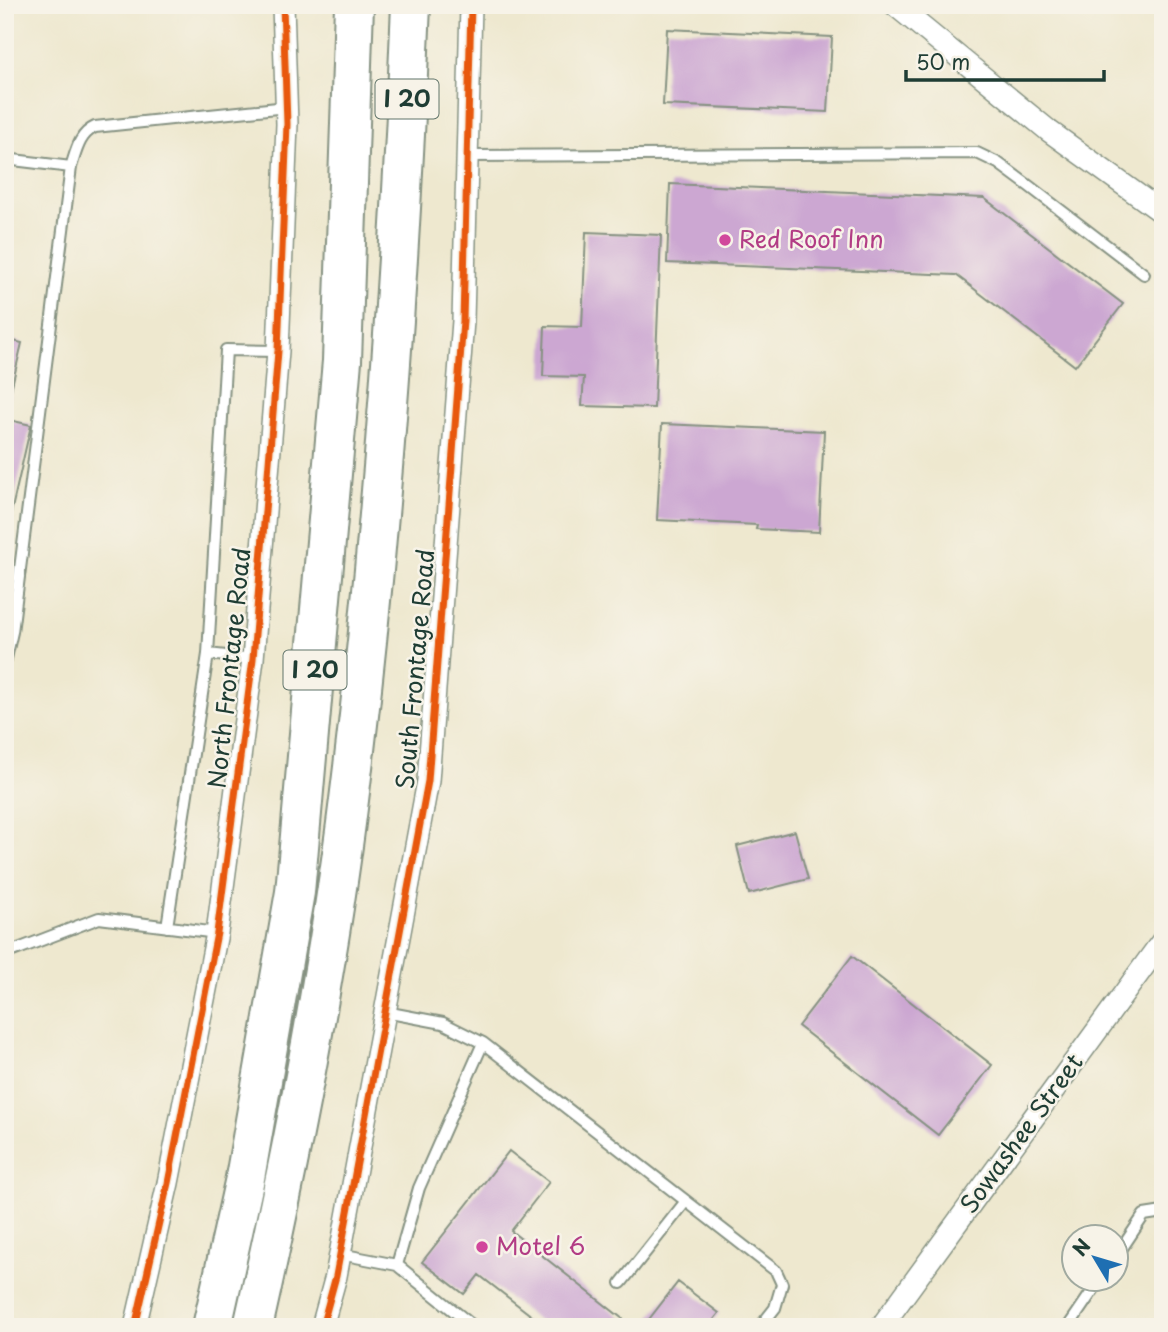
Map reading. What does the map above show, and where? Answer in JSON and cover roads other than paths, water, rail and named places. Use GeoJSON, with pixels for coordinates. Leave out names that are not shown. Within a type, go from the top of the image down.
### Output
{"type":"FeatureCollection","features":[{"type":"Feature","properties":{"kind":"highway"},"geometry":{"type":"LineString","coordinates":[[348,5],[353,48]]}},
{"type":"Feature","properties":{"kind":"highway","name":"I 20"},"geometry":{"type":"LineString","coordinates":[[212,1327],[245,1178],[295,892],[342,361],[354,5]]}},
{"type":"Feature","properties":{"kind":"highway","name":"I 20"},"geometry":{"type":"LineString","coordinates":[[253,1327],[285,1184],[348,803],[371,608],[389,386],[403,192],[411,5]]}},
{"type":"Feature","properties":{"kind":"street","name":"North Frontage Road"},"geometry":{"type":"LineString","coordinates":[[135,1327],[168,1183],[216,933],[253,659],[276,405],[287,107],[283,5]]}},
{"type":"Feature","properties":{"kind":"street","name":"South Frontage Road"},"geometry":{"type":"LineString","coordinates":[[323,1327],[340,1254],[428,781],[463,321],[471,5]]}},
{"type":"Feature","properties":{"kind":"street"},"geometry":{"type":"LineString","coordinates":[[895,5],[1049,131],[1163,214]]}},
{"type":"Feature","properties":{"kind":"street","name":"Sowashee Street"},"geometry":{"type":"LineString","coordinates":[[881,1327],[1163,940]]}},
{"type":"Feature","properties":{"kind":"lane"},"geometry":{"type":"LineString","coordinates":[[5,663],[12,632],[71,167],[86,131],[94,127],[287,107]]}},
{"type":"Feature","properties":{"kind":"lane"},"geometry":{"type":"LineString","coordinates":[[467,156],[977,153],[1009,171],[1144,274]]}},
{"type":"Feature","properties":{"kind":"lane"},"geometry":{"type":"LineString","coordinates":[[5,159],[71,167]]}},
{"type":"Feature","properties":{"kind":"lane"},"geometry":{"type":"LineString","coordinates":[[167,927],[208,654],[226,350],[278,351]]}},
{"type":"Feature","properties":{"kind":"lane"},"geometry":{"type":"LineString","coordinates":[[208,654],[253,659]]}},
{"type":"Feature","properties":{"kind":"lane"},"geometry":{"type":"LineString","coordinates":[[5,954],[99,918],[216,933]]}},
{"type":"Feature","properties":{"kind":"lane"},"geometry":{"type":"LineString","coordinates":[[385,1012],[443,1023],[483,1043],[776,1271],[782,1284],[775,1308],[760,1327]]}},
{"type":"Feature","properties":{"kind":"lane"},"geometry":{"type":"LineString","coordinates":[[397,1265],[419,1188],[483,1043]]}},
{"type":"Feature","properties":{"kind":"lane"},"geometry":{"type":"LineString","coordinates":[[621,1283],[686,1201]]}},
{"type":"Feature","properties":{"kind":"lane"},"geometry":{"type":"LineString","coordinates":[[1130,1234],[1144,1214],[1163,1212]]}},
{"type":"Feature","properties":{"kind":"lane"},"geometry":{"type":"LineString","coordinates":[[340,1254],[397,1265],[474,1327]]}},
{"type":"Feature","properties":{"kind":"lane"},"geometry":{"type":"LineString","coordinates":[[1068,1327],[1090,1294]]}},
{"type":"Feature","properties":{"kind":"place","name":"Red Roof Inn"},"geometry":{"type":"Point","coordinates":[725,240]}},
{"type":"Feature","properties":{"kind":"place","name":"Motel 6"},"geometry":{"type":"Point","coordinates":[482,1247]}}]}
